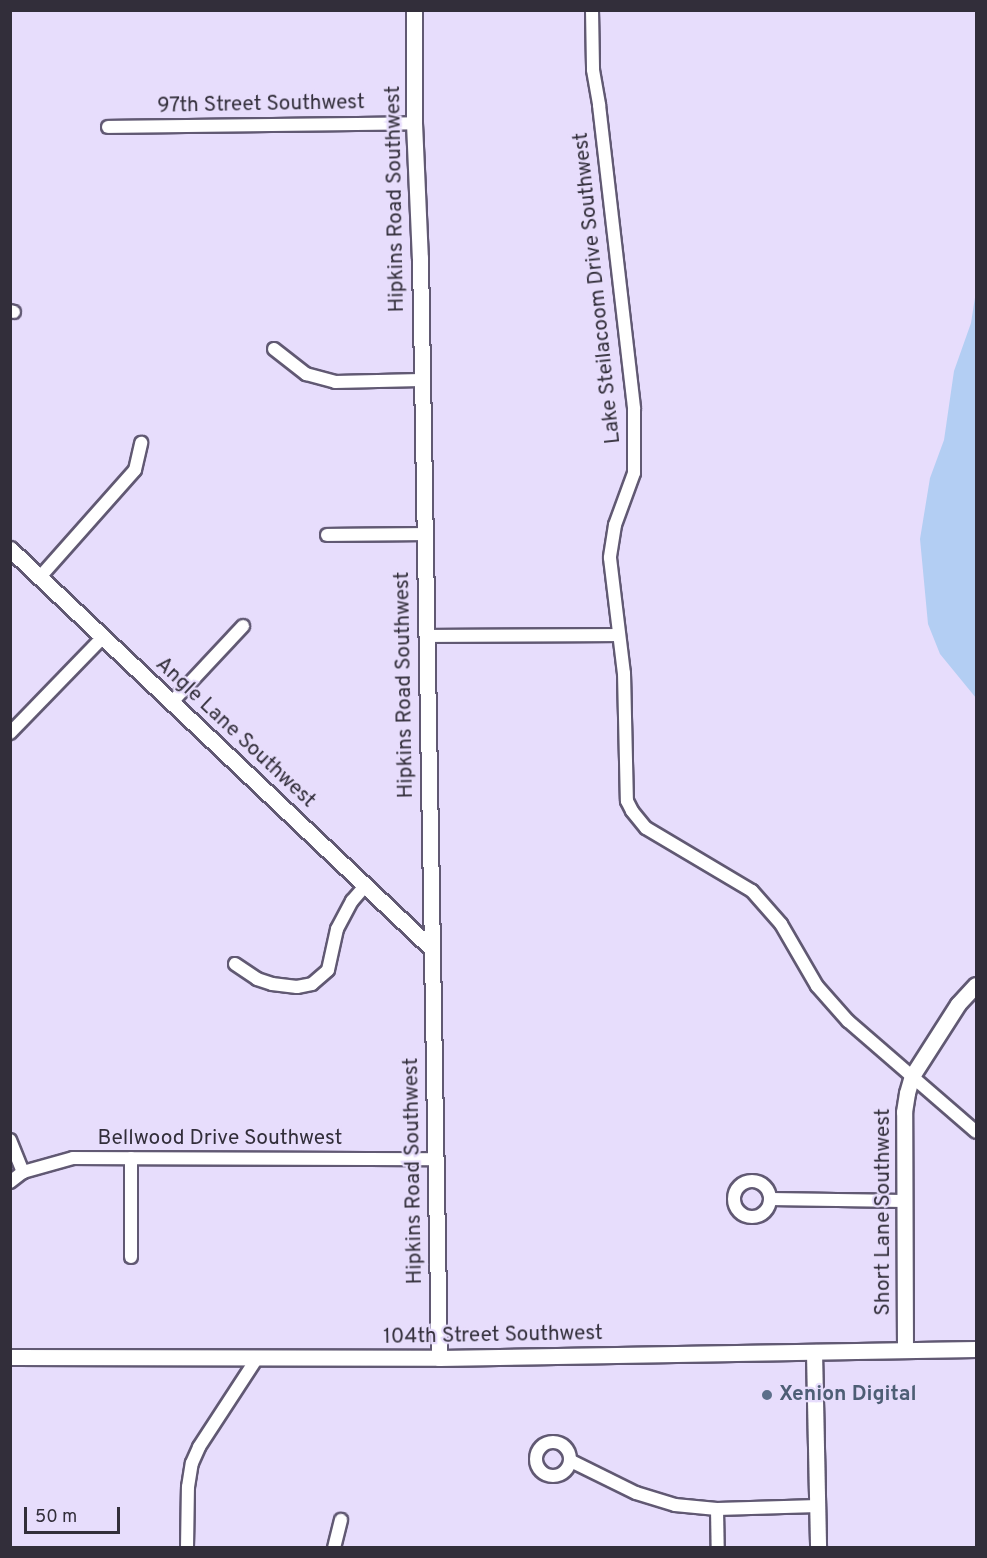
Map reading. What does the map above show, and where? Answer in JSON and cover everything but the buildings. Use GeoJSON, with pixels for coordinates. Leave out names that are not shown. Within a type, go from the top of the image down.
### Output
{"type":"FeatureCollection","features":[{"type":"Feature","properties":{"kind":"street","name":"Hipkins Road Southwest"},"geometry":{"type":"LineString","coordinates":[[414,10],[414,123],[439,1358]]}},
{"type":"Feature","properties":{"kind":"street","name":"Lake Steilacoom Drive Southwest"},"geometry":{"type":"LineString","coordinates":[[592,10],[593,70],[634,409],[634,473],[615,525],[610,558],[624,674],[627,801],[646,828],[752,891],[782,924],[817,986],[848,1021],[976,1132]]}},
{"type":"Feature","properties":{"kind":"street","name":"97th Street Southwest"},"geometry":{"type":"LineString","coordinates":[[108,127],[414,123]]}},
{"type":"Feature","properties":{"kind":"street"},"geometry":{"type":"LineString","coordinates":[[274,349],[306,374],[335,382],[421,380]]}},
{"type":"Feature","properties":{"kind":"street"},"geometry":{"type":"LineString","coordinates":[[40,577],[135,470],[141,443]]}},
{"type":"Feature","properties":{"kind":"street"},"geometry":{"type":"LineString","coordinates":[[327,535],[424,534]]}},
{"type":"Feature","properties":{"kind":"street","name":"Angle Lane Southwest"},"geometry":{"type":"LineString","coordinates":[[10,549],[430,947]]}},
{"type":"Feature","properties":{"kind":"street"},"geometry":{"type":"LineString","coordinates":[[172,702],[243,626]]}},
{"type":"Feature","properties":{"kind":"street"},"geometry":{"type":"LineString","coordinates":[[426,636],[619,635]]}},
{"type":"Feature","properties":{"kind":"street"},"geometry":{"type":"LineString","coordinates":[[10,733],[103,637]]}},
{"type":"Feature","properties":{"kind":"street"},"geometry":{"type":"LineString","coordinates":[[235,964],[257,979],[272,984],[297,987],[312,984],[328,970],[337,929],[352,901],[366,885]]}},
{"type":"Feature","properties":{"kind":"street"},"geometry":{"type":"LineString","coordinates":[[912,1076],[958,1004],[976,985]]}},
{"type":"Feature","properties":{"kind":"street","name":"Short Lane Southwest"},"geometry":{"type":"LineString","coordinates":[[905,1349],[904,1112],[912,1076]]}},
{"type":"Feature","properties":{"kind":"street"},"geometry":{"type":"LineString","coordinates":[[10,1140],[23,1172]]}},
{"type":"Feature","properties":{"kind":"street","name":"Bellwood Drive Southwest"},"geometry":{"type":"LineString","coordinates":[[10,1182],[23,1172],[73,1158],[436,1159]]}},
{"type":"Feature","properties":{"kind":"street"},"geometry":{"type":"LineString","coordinates":[[131,1158],[132,1257]]}},
{"type":"Feature","properties":{"kind":"street"},"geometry":{"type":"LineString","coordinates":[[770,1199],[904,1201]]}},
{"type":"Feature","properties":{"kind":"street","name":"104th Street Southwest"},"geometry":{"type":"LineString","coordinates":[[10,1357],[439,1358],[976,1349]]}},
{"type":"Feature","properties":{"kind":"street"},"geometry":{"type":"LineString","coordinates":[[814,1352],[818,1548]]}},
{"type":"Feature","properties":{"kind":"street"},"geometry":{"type":"LineString","coordinates":[[187,1548],[188,1487],[192,1463],[199,1447],[257,1358]]}},
{"type":"Feature","properties":{"kind":"street"},"geometry":{"type":"LineString","coordinates":[[571,1461],[657,1501],[717,1509],[818,1506]]}},
{"type":"Feature","properties":{"kind":"street"},"geometry":{"type":"LineString","coordinates":[[717,1509],[718,1548]]}},
{"type":"Feature","properties":{"kind":"street"},"geometry":{"type":"LineString","coordinates":[[334,1548],[341,1520]]}},
{"type":"Feature","properties":{"kind":"water"},"geometry":{"type":"Polygon","coordinates":[[[976,291],[976,698],[940,654],[928,624],[920,539],[930,478],[944,440],[954,371],[971,323],[976,291]]]}},
{"type":"Feature","properties":{"kind":"place","name":"Xenion Digital"},"geometry":{"type":"Point","coordinates":[767,1395]}}]}
